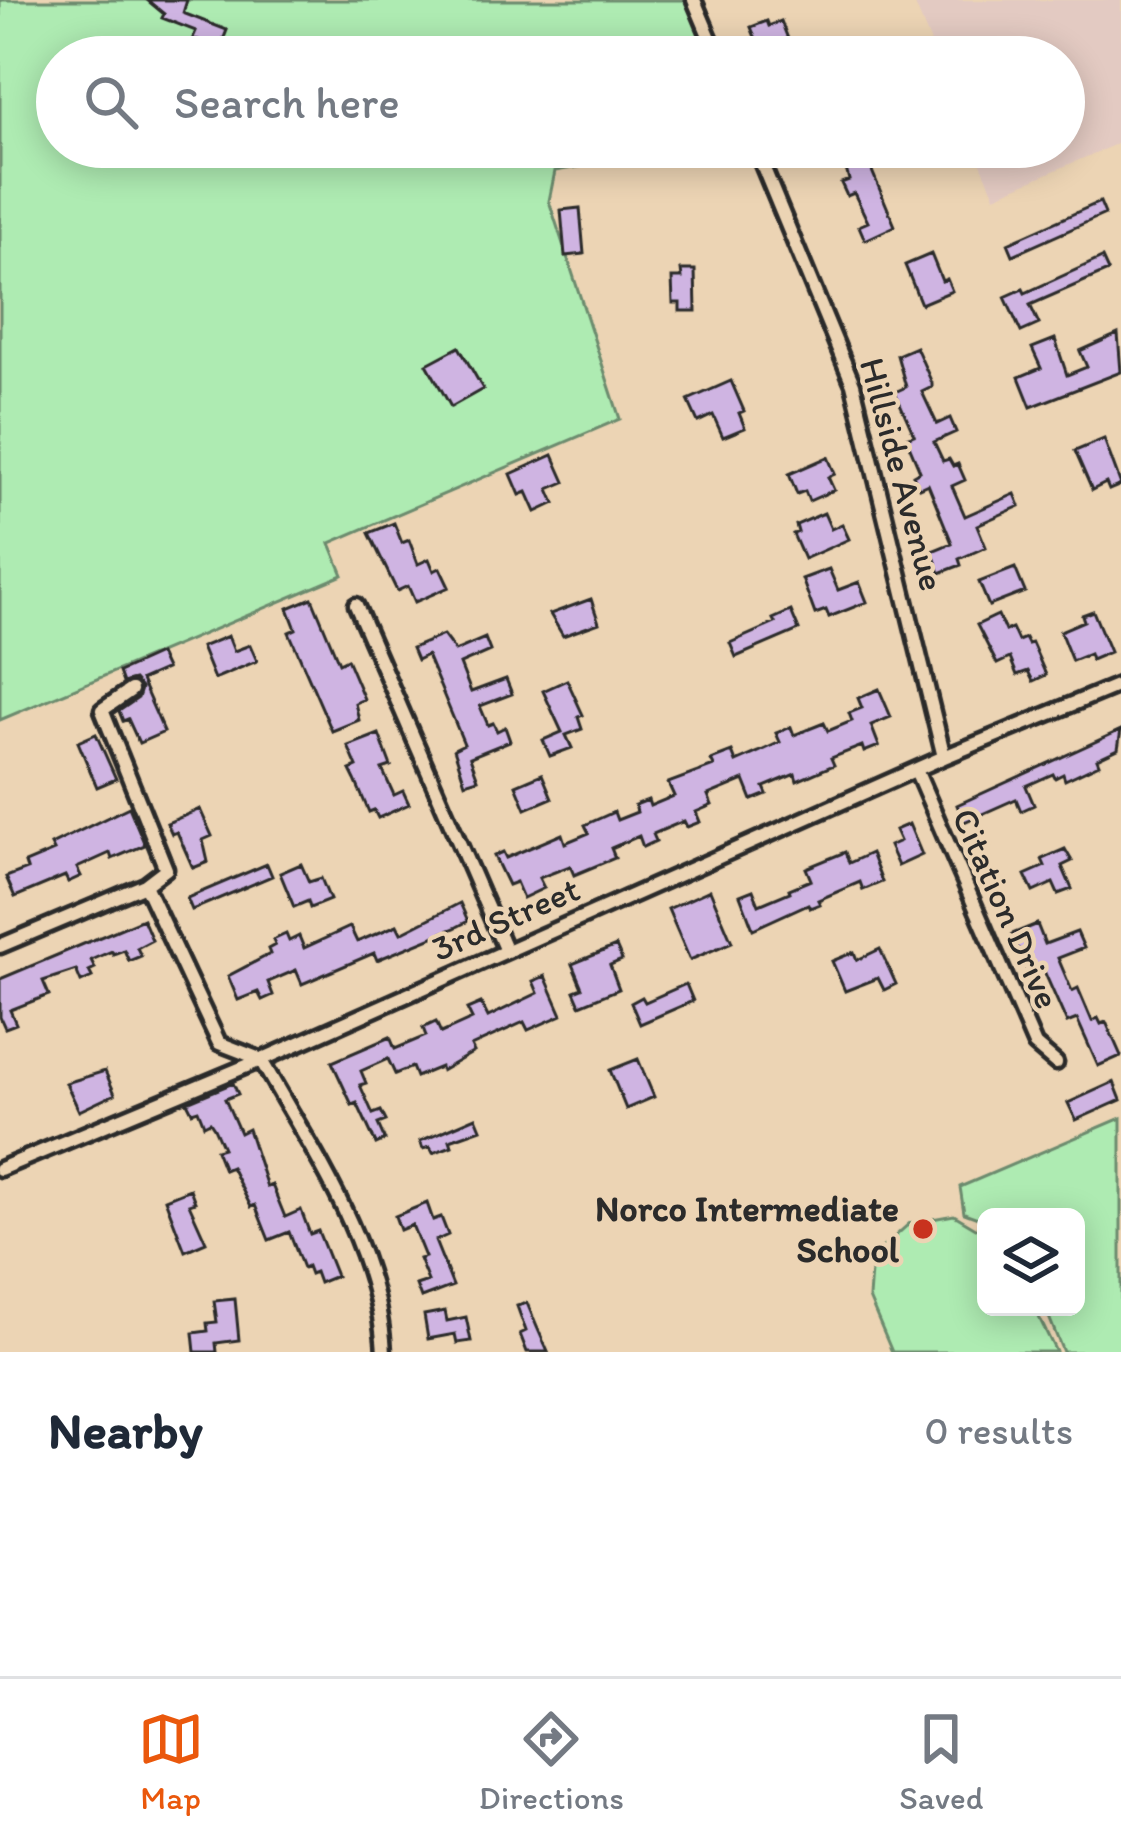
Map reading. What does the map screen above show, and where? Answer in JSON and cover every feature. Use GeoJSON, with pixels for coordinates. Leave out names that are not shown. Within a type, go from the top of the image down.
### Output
{"type":"FeatureCollection","features":[{"type":"Feature","properties":{"kind":"street"},"geometry":{"type":"LineString","coordinates":[[694,0],[709,36]]}},
{"type":"Feature","properties":{"kind":"street","name":"Hillside Avenue"},"geometry":{"type":"LineString","coordinates":[[764,168],[853,384],[944,757]]}},
{"type":"Feature","properties":{"kind":"street"},"geometry":{"type":"LineString","coordinates":[[356,605],[506,951]]}},
{"type":"Feature","properties":{"kind":"street","name":"3rd Street"},"geometry":{"type":"LineString","coordinates":[[0,1169],[261,1060],[944,757],[1121,685]]}},
{"type":"Feature","properties":{"kind":"street"},"geometry":{"type":"LineString","coordinates":[[0,946],[146,885],[166,869],[103,710],[131,690]]}},
{"type":"Feature","properties":{"kind":"street","name":"Citation Drive"},"geometry":{"type":"LineString","coordinates":[[916,770],[1035,1045],[1056,1063]]}},
{"type":"Feature","properties":{"kind":"street"},"geometry":{"type":"LineString","coordinates":[[146,885],[219,1043],[261,1060],[349,1218],[373,1282],[384,1352]]}},
{"type":"Feature","properties":{"kind":"shaded area"},"geometry":{"type":"Polygon","coordinates":[[[913,0],[1121,0],[1121,142],[1085,157],[1085,36],[928,36],[913,0]]]}},
{"type":"Feature","properties":{"kind":"shaded area"},"geometry":{"type":"Polygon","coordinates":[[[983,168],[1060,168],[995,196],[983,168]]]}},
{"type":"Feature","properties":{"kind":"green space"},"geometry":{"type":"Polygon","coordinates":[[[0,0],[694,0],[709,36],[36,36],[36,168],[572,168],[555,171],[549,201],[620,419],[330,543],[343,575],[0,720],[0,0]]]}},
{"type":"Feature","properties":{"kind":"green space"},"geometry":{"type":"Polygon","coordinates":[[[1121,1118],[1121,1352],[1063,1352],[1049,1316],[1085,1316],[1085,1208],[977,1208],[977,1218],[964,1213],[960,1187],[1121,1118]]]}},
{"type":"Feature","properties":{"kind":"green space"},"geometry":{"type":"Polygon","coordinates":[[[954,1215],[977,1229],[977,1316],[1038,1316],[1056,1352],[892,1352],[869,1298],[872,1257],[910,1223],[954,1215]]]}},
{"type":"Feature","properties":{"kind":"building"},"geometry":{"type":"Polygon","coordinates":[[[147,0],[187,0],[183,13],[227,30],[225,36],[194,36],[196,31],[162,18],[164,14],[147,0]]]}},
{"type":"Feature","properties":{"kind":"building"},"geometry":{"type":"Polygon","coordinates":[[[781,21],[787,36],[755,36],[751,27],[781,21]]]}},
{"type":"Feature","properties":{"kind":"building"},"geometry":{"type":"Polygon","coordinates":[[[846,168],[871,168],[895,226],[865,240],[859,226],[868,222],[854,193],[847,196],[841,183],[849,180],[846,168]]]}},
{"type":"Feature","properties":{"kind":"building"},"geometry":{"type":"Polygon","coordinates":[[[1100,202],[1105,214],[1013,255],[1008,243],[1100,202]]]}},
{"type":"Feature","properties":{"kind":"building"},"geometry":{"type":"Polygon","coordinates":[[[580,208],[584,254],[565,256],[561,210],[580,208]]]}},
{"type":"Feature","properties":{"kind":"building"},"geometry":{"type":"Polygon","coordinates":[[[931,254],[942,281],[947,279],[952,291],[921,304],[905,265],[931,254]]]}},
{"type":"Feature","properties":{"kind":"building"},"geometry":{"type":"Polygon","coordinates":[[[1102,258],[1108,271],[1030,305],[1039,324],[1021,332],[1005,297],[1023,289],[1025,293],[1102,258]]]}},
{"type":"Feature","properties":{"kind":"building"},"geometry":{"type":"Polygon","coordinates":[[[681,270],[695,270],[696,311],[680,311],[680,303],[673,303],[672,278],[682,278],[681,270]]]}},
{"type":"Feature","properties":{"kind":"building"},"geometry":{"type":"Polygon","coordinates":[[[1118,334],[1121,372],[1031,407],[1019,377],[1041,368],[1032,348],[1055,339],[1067,375],[1087,367],[1080,351],[1118,334]]]}},
{"type":"Feature","properties":{"kind":"building"},"geometry":{"type":"Polygon","coordinates":[[[459,347],[483,389],[451,407],[427,364],[459,347]]]}},
{"type":"Feature","properties":{"kind":"building"},"geometry":{"type":"Polygon","coordinates":[[[916,347],[932,383],[922,392],[937,424],[950,418],[956,432],[934,442],[943,461],[958,464],[965,480],[952,486],[965,516],[1015,494],[1020,506],[977,525],[986,547],[940,573],[932,551],[952,543],[928,484],[919,488],[913,475],[920,471],[906,438],[914,435],[895,392],[906,387],[897,355],[916,347]]]}},
{"type":"Feature","properties":{"kind":"building"},"geometry":{"type":"Polygon","coordinates":[[[731,381],[744,411],[739,413],[745,428],[723,437],[713,415],[698,422],[688,400],[731,381]]]}},
{"type":"Feature","properties":{"kind":"building"},"geometry":{"type":"Polygon","coordinates":[[[1104,439],[1121,485],[1109,490],[1106,483],[1092,490],[1075,451],[1104,439]]]}},
{"type":"Feature","properties":{"kind":"building"},"geometry":{"type":"Polygon","coordinates":[[[553,455],[565,482],[549,489],[555,503],[536,512],[527,492],[520,495],[511,474],[553,455]]]}},
{"type":"Feature","properties":{"kind":"building"},"geometry":{"type":"Polygon","coordinates":[[[828,457],[835,474],[828,477],[834,490],[809,501],[805,491],[797,494],[789,474],[828,457]]]}},
{"type":"Feature","properties":{"kind":"building"},"geometry":{"type":"Polygon","coordinates":[[[824,513],[831,529],[842,524],[849,539],[804,559],[793,534],[798,532],[796,525],[824,513]]]}},
{"type":"Feature","properties":{"kind":"building"},"geometry":{"type":"Polygon","coordinates":[[[394,523],[402,543],[409,540],[418,564],[429,559],[434,571],[440,568],[449,587],[415,602],[408,586],[397,591],[369,533],[394,523]]]}},
{"type":"Feature","properties":{"kind":"building"},"geometry":{"type":"Polygon","coordinates":[[[1015,568],[1025,592],[989,606],[979,582],[1015,568]]]}},
{"type":"Feature","properties":{"kind":"building"},"geometry":{"type":"Polygon","coordinates":[[[829,569],[838,590],[859,582],[867,602],[829,617],[826,610],[815,614],[802,579],[829,569]]]}},
{"type":"Feature","properties":{"kind":"building"},"geometry":{"type":"Polygon","coordinates":[[[312,598],[339,663],[347,659],[364,699],[355,703],[359,720],[332,731],[289,632],[296,629],[288,608],[312,598]]]}},
{"type":"Feature","properties":{"kind":"building"},"geometry":{"type":"Polygon","coordinates":[[[591,599],[599,623],[563,636],[550,614],[591,599]]]}},
{"type":"Feature","properties":{"kind":"building"},"geometry":{"type":"Polygon","coordinates":[[[791,611],[799,630],[736,657],[730,643],[791,611]]]}},
{"type":"Feature","properties":{"kind":"building"},"geometry":{"type":"Polygon","coordinates":[[[1093,611],[1110,652],[1072,661],[1060,631],[1084,621],[1082,615],[1093,611]]]}},
{"type":"Feature","properties":{"kind":"building"},"geometry":{"type":"Polygon","coordinates":[[[998,615],[1005,631],[1012,628],[1018,641],[1025,638],[1032,643],[1046,675],[1033,681],[1028,671],[1017,675],[1010,658],[997,664],[977,625],[998,615]]]}},
{"type":"Feature","properties":{"kind":"building"},"geometry":{"type":"Polygon","coordinates":[[[443,635],[455,651],[485,638],[490,651],[460,664],[471,692],[506,679],[512,694],[480,706],[488,725],[493,723],[497,731],[505,727],[510,741],[470,757],[478,779],[465,783],[454,749],[464,744],[427,655],[417,660],[412,648],[443,635]]]}},
{"type":"Feature","properties":{"kind":"building"},"geometry":{"type":"Polygon","coordinates":[[[228,636],[234,651],[250,645],[257,661],[214,679],[201,647],[228,636]]]}},
{"type":"Feature","properties":{"kind":"building"},"geometry":{"type":"Polygon","coordinates":[[[159,654],[166,669],[141,680],[164,732],[139,743],[119,711],[138,698],[141,688],[134,680],[123,683],[119,672],[159,654]]]}},
{"type":"Feature","properties":{"kind":"building"},"geometry":{"type":"Polygon","coordinates":[[[567,680],[583,715],[578,717],[582,729],[566,735],[572,748],[550,756],[543,740],[562,732],[543,691],[567,680]]]}},
{"type":"Feature","properties":{"kind":"building"},"geometry":{"type":"Polygon","coordinates":[[[879,689],[891,717],[871,725],[879,746],[864,752],[862,746],[831,758],[834,765],[797,781],[795,774],[764,787],[767,794],[752,800],[744,780],[708,795],[712,805],[696,812],[700,822],[687,827],[684,821],[653,834],[656,841],[643,847],[639,836],[611,848],[615,858],[574,875],[570,866],[539,878],[544,888],[523,898],[516,882],[508,885],[494,856],[503,852],[506,858],[562,834],[565,843],[589,833],[585,825],[614,812],[617,820],[637,812],[635,805],[648,800],[650,806],[674,796],[668,783],[714,766],[711,760],[732,752],[736,762],[759,752],[780,742],[776,733],[791,727],[794,735],[824,723],[828,731],[852,721],[849,713],[862,708],[858,698],[879,689]]]}},
{"type":"Feature","properties":{"kind":"building"},"geometry":{"type":"Polygon","coordinates":[[[1121,730],[1118,749],[1097,759],[1099,764],[1065,780],[1063,774],[1055,778],[1053,774],[1026,786],[1034,805],[1021,811],[1016,799],[964,822],[957,805],[1121,730]]]}},
{"type":"Feature","properties":{"kind":"building"},"geometry":{"type":"Polygon","coordinates":[[[96,734],[116,779],[97,787],[78,742],[96,734]]]}},
{"type":"Feature","properties":{"kind":"building"},"geometry":{"type":"Polygon","coordinates":[[[379,734],[391,766],[382,769],[394,795],[403,791],[409,804],[378,818],[374,810],[369,812],[350,770],[357,767],[348,746],[379,734]]]}},
{"type":"Feature","properties":{"kind":"building"},"geometry":{"type":"Polygon","coordinates":[[[542,774],[552,798],[526,809],[516,785],[542,774]]]}},
{"type":"Feature","properties":{"kind":"building"},"geometry":{"type":"Polygon","coordinates":[[[129,807],[145,845],[112,859],[110,853],[77,868],[81,876],[68,882],[65,876],[15,897],[6,877],[54,851],[51,845],[129,807]]]}},
{"type":"Feature","properties":{"kind":"building"},"geometry":{"type":"Polygon","coordinates":[[[200,809],[212,836],[203,840],[208,862],[193,868],[177,832],[172,834],[167,823],[200,809]]]}},
{"type":"Feature","properties":{"kind":"building"},"geometry":{"type":"Polygon","coordinates":[[[909,824],[922,855],[898,866],[889,846],[900,841],[895,830],[909,824]]]}},
{"type":"Feature","properties":{"kind":"building"},"geometry":{"type":"Polygon","coordinates":[[[1065,849],[1072,861],[1062,866],[1072,889],[1058,894],[1053,883],[1033,892],[1025,875],[1045,866],[1042,859],[1065,849]]]}},
{"type":"Feature","properties":{"kind":"building"},"geometry":{"type":"Polygon","coordinates":[[[845,852],[849,863],[871,853],[882,882],[863,890],[860,882],[818,900],[820,904],[810,908],[808,904],[753,929],[740,895],[753,890],[759,905],[811,880],[806,868],[845,852]]]}},
{"type":"Feature","properties":{"kind":"building"},"geometry":{"type":"Polygon","coordinates":[[[267,864],[272,876],[192,910],[187,898],[267,864]]]}},
{"type":"Feature","properties":{"kind":"building"},"geometry":{"type":"Polygon","coordinates":[[[301,864],[309,882],[321,878],[330,900],[310,908],[308,901],[294,907],[280,873],[301,864]]]}},
{"type":"Feature","properties":{"kind":"building"},"geometry":{"type":"Polygon","coordinates":[[[710,890],[732,942],[690,960],[668,909],[710,890]]]}},
{"type":"Feature","properties":{"kind":"building"},"geometry":{"type":"Polygon","coordinates":[[[460,903],[468,921],[455,928],[377,960],[374,953],[302,984],[296,970],[268,982],[273,995],[262,1000],[258,992],[238,1000],[228,976],[270,954],[273,940],[286,934],[289,941],[299,936],[304,948],[350,927],[357,942],[397,925],[401,933],[460,903]]]}},
{"type":"Feature","properties":{"kind":"building"},"geometry":{"type":"Polygon","coordinates":[[[143,919],[152,940],[137,948],[141,956],[129,961],[124,950],[112,951],[91,960],[92,977],[81,982],[76,970],[43,981],[49,995],[10,1010],[16,1024],[5,1028],[0,1017],[0,979],[143,919]]]}},
{"type":"Feature","properties":{"kind":"building"},"geometry":{"type":"Polygon","coordinates":[[[1037,924],[1045,944],[1077,932],[1084,948],[1058,958],[1072,991],[1078,988],[1092,1021],[1106,1022],[1121,1056],[1098,1066],[1077,1019],[1067,1023],[1043,969],[1029,974],[1012,934],[1037,924]]]}},
{"type":"Feature","properties":{"kind":"building"},"geometry":{"type":"Polygon","coordinates":[[[616,946],[622,960],[610,965],[619,989],[580,1005],[574,991],[582,988],[572,964],[616,946]]]}},
{"type":"Feature","properties":{"kind":"building"},"geometry":{"type":"Polygon","coordinates":[[[880,949],[896,984],[884,990],[878,978],[845,991],[832,961],[854,952],[857,960],[880,949]]]}},
{"type":"Feature","properties":{"kind":"building"},"geometry":{"type":"Polygon","coordinates":[[[545,976],[562,1015],[528,1030],[524,1022],[471,1046],[474,1052],[441,1071],[440,1067],[416,1077],[412,1067],[395,1074],[388,1059],[361,1071],[366,1083],[360,1085],[373,1114],[381,1111],[386,1121],[378,1124],[385,1140],[376,1144],[332,1062],[390,1037],[395,1049],[426,1036],[423,1028],[436,1022],[441,1033],[472,1019],[467,1009],[481,1003],[488,1017],[538,993],[533,981],[545,976]]]}},
{"type":"Feature","properties":{"kind":"building"},"geometry":{"type":"Polygon","coordinates":[[[686,984],[693,1001],[640,1024],[631,1003],[642,997],[645,1002],[686,984]]]}},
{"type":"Feature","properties":{"kind":"building"},"geometry":{"type":"Polygon","coordinates":[[[638,1059],[654,1097],[626,1109],[610,1070],[638,1059]]]}},
{"type":"Feature","properties":{"kind":"building"},"geometry":{"type":"Polygon","coordinates":[[[105,1071],[115,1094],[79,1111],[66,1083],[105,1071]]]}},
{"type":"Feature","properties":{"kind":"building"},"geometry":{"type":"Polygon","coordinates":[[[1114,1082],[1121,1100],[1076,1120],[1068,1103],[1114,1082]]]}},
{"type":"Feature","properties":{"kind":"building"},"geometry":{"type":"Polygon","coordinates":[[[233,1083],[238,1094],[225,1099],[240,1133],[248,1129],[267,1187],[272,1185],[285,1217],[301,1210],[310,1234],[318,1231],[336,1276],[319,1283],[315,1272],[303,1268],[289,1232],[269,1240],[255,1205],[251,1207],[231,1167],[224,1170],[216,1150],[223,1148],[214,1128],[210,1122],[204,1125],[198,1110],[192,1112],[187,1102],[233,1083]]]}},
{"type":"Feature","properties":{"kind":"building"},"geometry":{"type":"Polygon","coordinates":[[[476,1117],[481,1129],[450,1140],[452,1146],[433,1153],[430,1147],[423,1149],[420,1141],[476,1117]]]}},
{"type":"Feature","properties":{"kind":"building"},"geometry":{"type":"Polygon","coordinates":[[[190,1189],[195,1202],[189,1204],[206,1242],[185,1251],[165,1199],[190,1189]]]}},
{"type":"Feature","properties":{"kind":"building"},"geometry":{"type":"Polygon","coordinates":[[[427,1203],[433,1220],[441,1217],[448,1235],[435,1241],[453,1286],[421,1298],[416,1285],[428,1281],[419,1259],[425,1257],[412,1225],[400,1230],[395,1216],[427,1203]]]}},
{"type":"Feature","properties":{"kind":"building"},"geometry":{"type":"Polygon","coordinates":[[[235,1299],[239,1340],[216,1343],[217,1352],[195,1352],[193,1333],[208,1331],[207,1323],[217,1322],[214,1301],[235,1299]]]}},
{"type":"Feature","properties":{"kind":"building"},"geometry":{"type":"Polygon","coordinates":[[[527,1303],[548,1352],[527,1352],[517,1306],[527,1303]]]}},
{"type":"Feature","properties":{"kind":"building"},"geometry":{"type":"Polygon","coordinates":[[[445,1311],[447,1321],[466,1317],[471,1341],[457,1343],[455,1334],[428,1339],[424,1315],[445,1311]]]}},
{"type":"Feature","properties":{"kind":"place","name":"Norco Intermediate School"},"geometry":{"type":"Point","coordinates":[923,1229]}}]}
